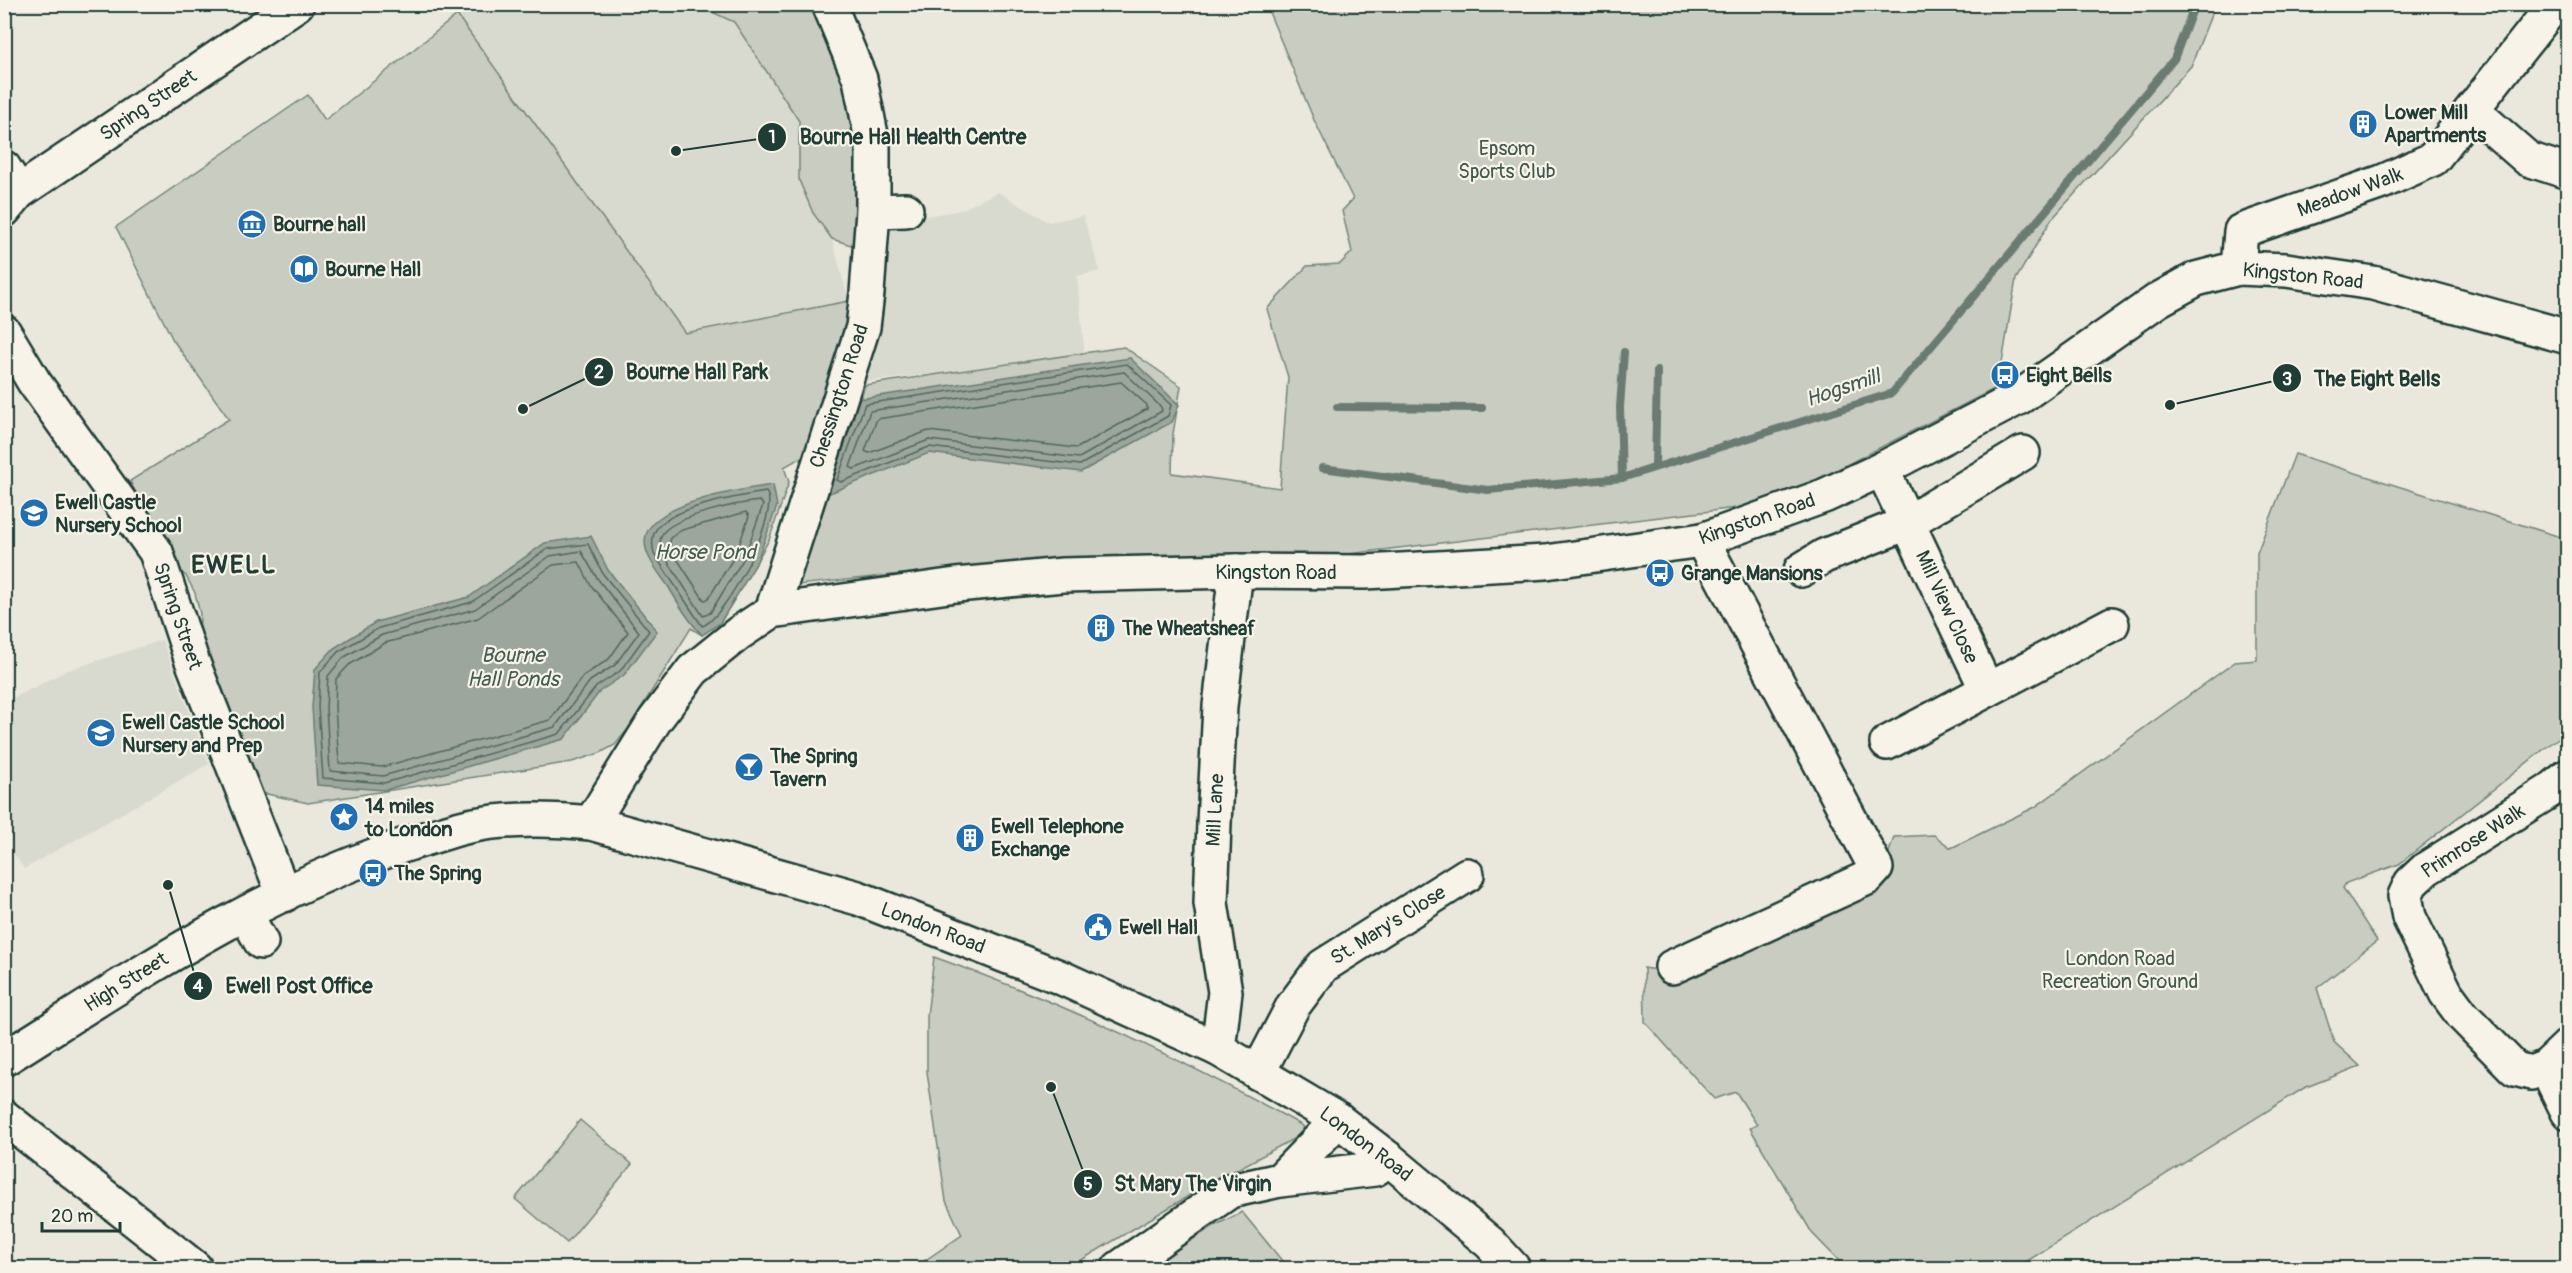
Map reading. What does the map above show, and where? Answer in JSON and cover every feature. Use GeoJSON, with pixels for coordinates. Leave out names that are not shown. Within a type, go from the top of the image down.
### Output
{"type":"FeatureCollection","features":[{"type":"Feature","properties":{"kind":"street","name":"Spring Street"},"geometry":{"type":"LineString","coordinates":[[9,190],[297,4]]}},
{"type":"Feature","properties":{"kind":"street","name":"Chessington Road"},"geometry":{"type":"LineString","coordinates":[[772,610],[863,327],[873,211],[873,145],[869,119],[850,50],[829,4]]}},
{"type":"Feature","properties":{"kind":"street","name":"Meadow Walk"},"geometry":{"type":"LineString","coordinates":[[2238,268],[2241,231],[2382,182],[2433,159],[2555,4]]}},
{"type":"Feature","properties":{"kind":"street"},"geometry":{"type":"LineString","coordinates":[[2472,110],[2528,159],[2568,172]]}},
{"type":"Feature","properties":{"kind":"street"},"geometry":{"type":"LineString","coordinates":[[873,211],[906,210]]}},
{"type":"Feature","properties":{"kind":"street","name":"Kingston Road"},"geometry":{"type":"LineString","coordinates":[[772,610],[956,585],[1063,575],[1236,571],[1365,572],[1546,562],[1702,540],[1824,496],[1882,469],[2020,397],[2158,300],[2196,279],[2238,268],[2286,270],[2373,283],[2568,337]]}},
{"type":"Feature","properties":{"kind":"street","name":"Spring Street"},"geometry":{"type":"LineString","coordinates":[[4,332],[34,382],[156,552],[191,658],[284,895]]}},
{"type":"Feature","properties":{"kind":"street"},"geometry":{"type":"LineString","coordinates":[[1801,570],[1824,556],[1907,523],[2023,453]]}},
{"type":"Feature","properties":{"kind":"street","name":"Mill View Close"},"geometry":{"type":"LineString","coordinates":[[1882,469],[1987,690]]}},
{"type":"Feature","properties":{"kind":"street"},"geometry":{"type":"LineString","coordinates":[[1671,967],[1867,878],[1876,868],[1702,540]]}},
{"type":"Feature","properties":{"kind":"street","name":"Mill Lane"},"geometry":{"type":"LineString","coordinates":[[1218,1048],[1225,992],[1211,903],[1220,706],[1236,571]]}},
{"type":"Feature","properties":{"kind":"street"},"geometry":{"type":"LineString","coordinates":[[591,823],[655,720],[693,670],[772,610]]}},
{"type":"Feature","properties":{"kind":"street"},"geometry":{"type":"LineString","coordinates":[[1887,743],[2112,624]]}},
{"type":"Feature","properties":{"kind":"street","name":"Primrose Walk"},"geometry":{"type":"LineString","coordinates":[[2568,776],[2551,790],[2426,869],[2411,883],[2404,896],[2409,917],[2441,982],[2463,1016],[2515,1069],[2530,1073],[2557,1056],[2568,1112]]}},
{"type":"Feature","properties":{"kind":"street","name":"London Road"},"geometry":{"type":"LineString","coordinates":[[284,895],[363,859],[474,825],[553,819],[591,823],[858,898],[1062,978],[1218,1048],[1338,1120],[1490,1243],[1513,1269]]}},
{"type":"Feature","properties":{"kind":"street","name":"St. Mary's Close"},"geometry":{"type":"LineString","coordinates":[[1258,1073],[1293,1006],[1323,966],[1467,875]]}},
{"type":"Feature","properties":{"kind":"street","name":"High Street"},"geometry":{"type":"LineString","coordinates":[[4,1059],[167,956],[253,928],[284,895]]}},
{"type":"Feature","properties":{"kind":"street"},"geometry":{"type":"LineString","coordinates":[[4,1117],[195,1269]]}},
{"type":"Feature","properties":{"kind":"street"},"geometry":{"type":"LineString","coordinates":[[1280,1180],[1338,1120]]}},
{"type":"Feature","properties":{"kind":"street"},"geometry":{"type":"LineString","coordinates":[[1119,1269],[1230,1191],[1280,1180],[1375,1169],[1389,1159]]}},
{"type":"Feature","properties":{"kind":"shaded area"},"geometry":{"type":"Polygon","coordinates":[[[472,4],[697,4],[734,22],[799,121],[799,181],[813,213],[832,239],[849,301],[685,333],[457,16],[472,4]]]}},
{"type":"Feature","properties":{"kind":"shaded area"},"geometry":{"type":"Polygon","coordinates":[[[998,192],[1048,222],[1083,216],[1100,271],[1077,276],[1085,357],[862,382],[875,350],[883,307],[888,230],[898,221],[961,210],[998,192]]]}},
{"type":"Feature","properties":{"kind":"shaded area","name":"Ewell Castle School Nursery and Prep"},"geometry":{"type":"Polygon","coordinates":[[[162,640],[209,764],[24,869],[5,841],[5,702],[68,670],[162,640]]]}},
{"type":"Feature","properties":{"kind":"green space"},"geometry":{"type":"Polygon","coordinates":[[[697,5],[813,5],[827,23],[860,134],[859,241],[854,246],[832,239],[813,213],[799,180],[799,121],[734,22],[697,5]]]}},
{"type":"Feature","properties":{"kind":"green space","name":"Epsom Sports Club"},"geometry":{"type":"Polygon","coordinates":[[[1266,5],[2215,5],[2191,66],[2051,220],[2016,279],[1998,387],[1770,504],[1281,562],[1044,559],[798,585],[865,385],[1124,347],[1181,386],[1173,434],[1172,473],[1280,488],[1288,377],[1267,309],[1307,266],[1340,264],[1352,252],[1342,211],[1353,199],[1314,120],[1266,5]]]}},
{"type":"Feature","properties":{"kind":"green space"},"geometry":{"type":"Polygon","coordinates":[[[457,15],[685,333],[849,301],[844,355],[829,398],[804,456],[784,467],[789,482],[769,540],[720,623],[702,635],[691,628],[628,729],[615,745],[600,753],[572,762],[308,803],[258,792],[199,646],[200,614],[195,593],[186,576],[172,565],[130,481],[229,419],[173,340],[116,227],[308,95],[325,120],[457,15]]]}},
{"type":"Feature","properties":{"kind":"green space","name":"London Road Recreation Ground"},"geometry":{"type":"Polygon","coordinates":[[[2295,454],[2567,539],[2567,731],[2399,864],[2346,883],[2343,888],[2377,941],[2317,988],[2334,1042],[2360,1066],[2304,1088],[2016,1268],[1846,1268],[1812,1233],[1750,1128],[1757,1125],[1736,1092],[1714,1099],[1645,1022],[1644,968],[1695,977],[1879,882],[1894,837],[1934,835],[1951,848],[2035,807],[2235,662],[2257,660],[2257,553],[2295,454]]]}},
{"type":"Feature","properties":{"kind":"green space"},"geometry":{"type":"Polygon","coordinates":[[[934,957],[1029,993],[1168,1055],[1303,1126],[1304,1133],[1195,1192],[1068,1268],[914,1268],[962,1235],[946,1201],[927,1072],[927,1016],[934,957]]]}},
{"type":"Feature","properties":{"kind":"green space"},"geometry":{"type":"Polygon","coordinates":[[[580,1120],[632,1164],[567,1243],[515,1199],[580,1120]]]}},
{"type":"Feature","properties":{"kind":"green space"},"geometry":{"type":"Polygon","coordinates":[[[1242,1212],[1288,1268],[1147,1268],[1212,1227],[1242,1212]]]}},
{"type":"Feature","properties":{"kind":"water"},"geometry":{"type":"Polygon","coordinates":[[[1130,358],[1179,405],[1172,422],[1081,472],[929,453],[825,495],[859,399],[1130,358]]]}},
{"type":"Feature","properties":{"kind":"water","name":"Horse Pond"},"geometry":{"type":"Polygon","coordinates":[[[773,485],[777,506],[756,564],[720,623],[702,635],[650,559],[645,541],[650,528],[661,517],[698,500],[773,485]]]}},
{"type":"Feature","properties":{"kind":"water","name":"Bourne Hall Ponds"},"geometry":{"type":"Polygon","coordinates":[[[591,536],[608,570],[657,631],[624,675],[600,691],[564,739],[385,790],[317,785],[312,707],[315,669],[334,648],[376,622],[469,597],[545,543],[591,536]]]}},
{"type":"Feature","properties":{"kind":"waterway","name":"Hogsmill"},"geometry":{"type":"LineString","coordinates":[[1322,468],[1488,490],[1622,478],[1892,393],[2174,59],[2195,4]]}},
{"type":"Feature","properties":{"kind":"waterway"},"geometry":{"type":"LineString","coordinates":[[1622,478],[1620,407],[1624,352]]}},
{"type":"Feature","properties":{"kind":"waterway"},"geometry":{"type":"LineString","coordinates":[[1655,467],[1657,371]]}},
{"type":"Feature","properties":{"kind":"waterway"},"geometry":{"type":"LineString","coordinates":[[1337,407],[1482,408]]}},
{"type":"Feature","properties":{"kind":"place","name":"Lower Mill Apartments"},"geometry":{"type":"Point","coordinates":[2363,124]}},
{"type":"Feature","properties":{"kind":"place","name":"Bourne Hall Health Centre"},"geometry":{"type":"Point","coordinates":[676,151]}},
{"type":"Feature","properties":{"kind":"place","name":"Bourne hall"},"geometry":{"type":"Point","coordinates":[252,224]}},
{"type":"Feature","properties":{"kind":"place","name":"Bourne Hall"},"geometry":{"type":"Point","coordinates":[304,269]}},
{"type":"Feature","properties":{"kind":"place","name":"Eight Bells"},"geometry":{"type":"Point","coordinates":[2005,375]}},
{"type":"Feature","properties":{"kind":"place","name":"The Eight Bells"},"geometry":{"type":"Point","coordinates":[2170,405]}},
{"type":"Feature","properties":{"kind":"place","name":"Bourne Hall Park"},"geometry":{"type":"Point","coordinates":[523,409]}},
{"type":"Feature","properties":{"kind":"place","name":"Ewell Castle Nursery School"},"geometry":{"type":"Point","coordinates":[34,513]}},
{"type":"Feature","properties":{"kind":"place","name":"Grange Mansions"},"geometry":{"type":"Point","coordinates":[1660,573]}},
{"type":"Feature","properties":{"kind":"place","name":"The Wheatsheaf"},"geometry":{"type":"Point","coordinates":[1101,628]}},
{"type":"Feature","properties":{"kind":"place","name":"Ewell Castle School Nursery and Prep"},"geometry":{"type":"Point","coordinates":[101,733]}},
{"type":"Feature","properties":{"kind":"place","name":"The Spring Tavern"},"geometry":{"type":"Point","coordinates":[749,767]}},
{"type":"Feature","properties":{"kind":"place","name":"14 miles to London"},"geometry":{"type":"Point","coordinates":[344,817]}},
{"type":"Feature","properties":{"kind":"place","name":"Ewell Telephone Exchange"},"geometry":{"type":"Point","coordinates":[970,838]}},
{"type":"Feature","properties":{"kind":"place","name":"The Spring"},"geometry":{"type":"Point","coordinates":[373,873]}},
{"type":"Feature","properties":{"kind":"place","name":"Ewell Post Office"},"geometry":{"type":"Point","coordinates":[168,885]}},
{"type":"Feature","properties":{"kind":"place","name":"Ewell Hall"},"geometry":{"type":"Point","coordinates":[1098,927]}},
{"type":"Feature","properties":{"kind":"place","name":"St Mary The Virgin"},"geometry":{"type":"Point","coordinates":[1051,1087]}},
{"type":"Feature","properties":{"kind":"district","name":"EWELL"},"geometry":{"type":"Point","coordinates":[234,565]}}]}
